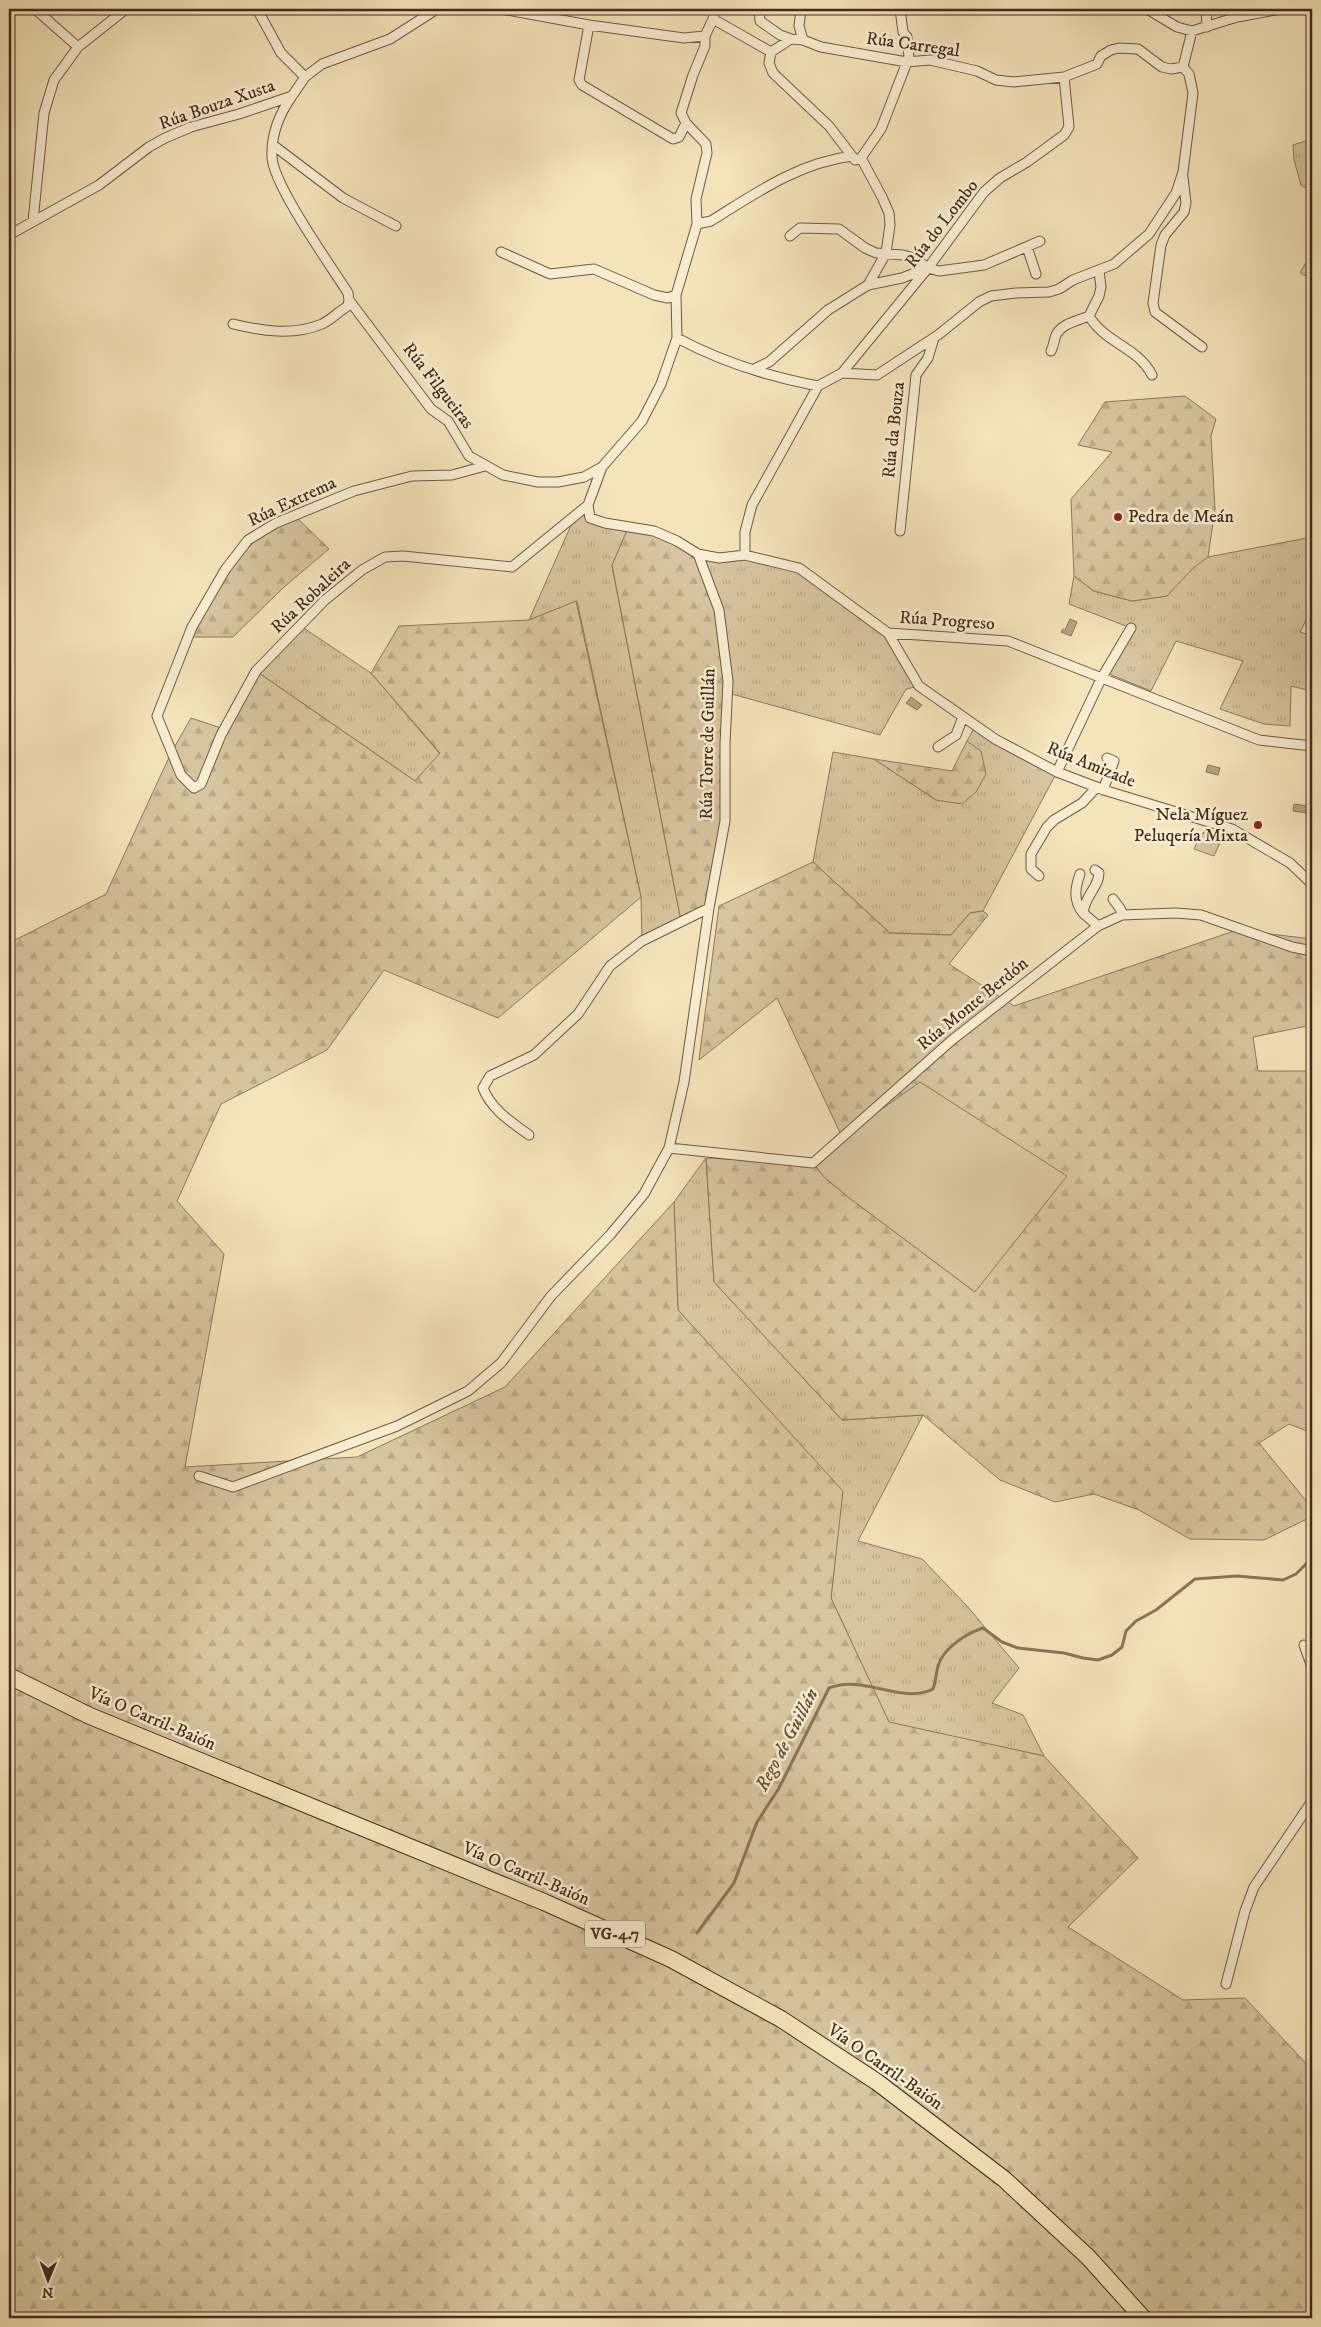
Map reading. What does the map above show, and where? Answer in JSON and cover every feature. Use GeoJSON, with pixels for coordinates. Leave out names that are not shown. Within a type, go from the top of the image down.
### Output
{"type":"FeatureCollection","features":[{"type":"Feature","properties":{"kind":"highway","name":"Vía O Carril-Baión"},"geometry":{"type":"LineString","coordinates":[[9,1676],[99,1720],[544,1902],[671,1959],[781,2018],[877,2082],[1004,2179],[1088,2257],[1143,2318]]}},
{"type":"Feature","properties":{"kind":"street"},"geometry":{"type":"LineString","coordinates":[[35,9],[78,47]]}},
{"type":"Feature","properties":{"kind":"street"},"geometry":{"type":"LineString","coordinates":[[33,221],[44,112],[54,80],[78,47],[126,9]]}},
{"type":"Feature","properties":{"kind":"street"},"geometry":{"type":"LineString","coordinates":[[256,9],[281,53],[304,77]]}},
{"type":"Feature","properties":{"kind":"street","name":"Rúa Bouza Xusta"},"geometry":{"type":"LineString","coordinates":[[9,235],[99,185],[164,138],[191,127],[239,114],[292,96],[304,77],[322,64],[390,39],[436,9]]}},
{"type":"Feature","properties":{"kind":"street"},"geometry":{"type":"LineString","coordinates":[[501,9],[589,25],[684,38],[705,36]]}},
{"type":"Feature","properties":{"kind":"street"},"geometry":{"type":"LineString","coordinates":[[715,9],[713,19],[705,36],[705,46],[692,75],[681,113],[686,123],[706,144],[707,153],[696,199],[697,224],[676,295],[677,338],[661,384],[642,420],[602,467],[588,505],[590,518],[605,523],[654,531],[677,541],[698,554],[719,558],[745,555],[745,532],[752,505],[818,386],[842,373]]}},
{"type":"Feature","properties":{"kind":"street","name":"Rúa Carregal"},"geometry":{"type":"LineString","coordinates":[[759,9],[760,21],[780,35],[791,39],[803,40],[821,47],[907,62],[930,60],[977,71],[996,80],[1014,82],[1064,77],[1096,64],[1101,56],[1119,48],[1138,49],[1162,67],[1171,69],[1183,67]]}},
{"type":"Feature","properties":{"kind":"street"},"geometry":{"type":"LineString","coordinates":[[801,9],[799,26],[803,40]]}},
{"type":"Feature","properties":{"kind":"street"},"geometry":{"type":"LineString","coordinates":[[697,224],[711,221],[788,174],[808,166],[857,157],[881,129],[909,56],[907,37],[903,32],[900,9]]}},
{"type":"Feature","properties":{"kind":"street"},"geometry":{"type":"LineString","coordinates":[[1147,9],[1177,27],[1192,31],[1237,17],[1281,9]]}},
{"type":"Feature","properties":{"kind":"street"},"geometry":{"type":"LineString","coordinates":[[1206,9],[1207,27]]}},
{"type":"Feature","properties":{"kind":"street"},"geometry":{"type":"LineString","coordinates":[[713,19],[772,52]]}},
{"type":"Feature","properties":{"kind":"street"},"geometry":{"type":"LineString","coordinates":[[589,25],[579,80],[582,86],[673,139],[679,137],[686,123]]}},
{"type":"Feature","properties":{"kind":"street"},"geometry":{"type":"LineString","coordinates":[[1183,67],[1192,31]]}},
{"type":"Feature","properties":{"kind":"street"},"geometry":{"type":"LineString","coordinates":[[791,39],[772,52],[769,63],[772,73],[829,126],[857,157],[882,197],[888,214],[890,225],[886,253],[868,285]]}},
{"type":"Feature","properties":{"kind":"street","name":"Rúa da Bouza"},"geometry":{"type":"LineString","coordinates":[[842,373],[878,375],[934,338],[979,302],[991,296],[1049,292],[1114,264],[1150,234],[1176,192],[1182,172],[1193,92],[1189,74],[1183,67]]}},
{"type":"Feature","properties":{"kind":"street","name":"Rúa do Lombo"},"geometry":{"type":"LineString","coordinates":[[842,373],[928,268],[984,192],[1000,178],[1027,162],[1064,135],[1069,127],[1064,77]]}},
{"type":"Feature","properties":{"kind":"street","name":"Rúa Filgueiras"},"geometry":{"type":"LineString","coordinates":[[292,96],[283,108],[277,124],[273,145],[272,158],[281,186],[348,294],[349,300],[431,409],[448,421],[469,456],[503,476],[538,482],[558,482],[584,477],[602,467]]}},
{"type":"Feature","properties":{"kind":"street"},"geometry":{"type":"LineString","coordinates":[[273,145],[343,198],[396,226]]}},
{"type":"Feature","properties":{"kind":"street"},"geometry":{"type":"LineString","coordinates":[[1182,172],[1186,203],[1184,212],[1166,235],[1161,245],[1153,294],[1155,312],[1202,347]]}},
{"type":"Feature","properties":{"kind":"street"},"geometry":{"type":"LineString","coordinates":[[790,236],[800,228],[838,229],[865,248],[914,258],[928,268],[939,271],[984,265],[1040,241]]}},
{"type":"Feature","properties":{"kind":"street"},"geometry":{"type":"LineString","coordinates":[[1150,234],[1166,235]]}},
{"type":"Feature","properties":{"kind":"street"},"geometry":{"type":"LineString","coordinates":[[1027,247],[1036,274]]}},
{"type":"Feature","properties":{"kind":"street"},"geometry":{"type":"LineString","coordinates":[[501,252],[550,274],[594,270],[654,294],[668,298],[676,295]]}},
{"type":"Feature","properties":{"kind":"street"},"geometry":{"type":"LineString","coordinates":[[756,368],[769,362],[828,310],[851,294],[868,285],[902,278],[928,268]]}},
{"type":"Feature","properties":{"kind":"street"},"geometry":{"type":"LineString","coordinates":[[1051,351],[1055,336],[1060,329],[1089,316],[1099,296],[1101,286],[1099,271]]}},
{"type":"Feature","properties":{"kind":"street"},"geometry":{"type":"LineString","coordinates":[[233,324],[267,332],[297,330],[322,324],[348,306],[349,300]]}},
{"type":"Feature","properties":{"kind":"street"},"geometry":{"type":"LineString","coordinates":[[1089,316],[1095,325],[1112,341],[1143,360],[1152,375]]}},
{"type":"Feature","properties":{"kind":"street"},"geometry":{"type":"LineString","coordinates":[[677,338],[726,360],[756,368],[786,380],[818,386]]}},
{"type":"Feature","properties":{"kind":"street","name":"Rúa da Bouza"},"geometry":{"type":"LineString","coordinates":[[900,531],[916,375],[928,358],[934,338]]}},
{"type":"Feature","properties":{"kind":"street","name":"Rúa Extrema"},"geometry":{"type":"LineString","coordinates":[[157,716],[192,627],[225,570],[248,540],[276,523],[354,491],[412,476],[452,475],[485,466]]}},
{"type":"Feature","properties":{"kind":"street","name":"Rúa Robaleira"},"geometry":{"type":"LineString","coordinates":[[157,716],[180,775],[194,788],[201,784],[221,735],[256,671],[325,600],[362,570],[385,557],[403,556],[512,567],[588,505]]}},
{"type":"Feature","properties":{"kind":"street","name":"Rúa Torre de Guillán"},"geometry":{"type":"LineString","coordinates":[[199,1476],[233,1488],[397,1426],[468,1392],[501,1363],[551,1296],[610,1235],[644,1194],[669,1148],[684,1082],[725,821],[725,744],[728,681],[719,610],[698,554]]}},
{"type":"Feature","properties":{"kind":"street","name":"Rúa Progreso"},"geometry":{"type":"LineString","coordinates":[[745,555],[799,568],[888,633],[1008,641],[1259,740],[1312,746]]}},
{"type":"Feature","properties":{"kind":"street"},"geometry":{"type":"LineString","coordinates":[[1056,772],[1101,679],[1131,628]]}},
{"type":"Feature","properties":{"kind":"street","name":"Rúa Amizade"},"geometry":{"type":"LineString","coordinates":[[888,633],[919,686],[995,739],[1056,772],[1100,789],[1232,829],[1290,863],[1312,884]]}},
{"type":"Feature","properties":{"kind":"street"},"geometry":{"type":"LineString","coordinates":[[938,747],[956,735],[963,716]]}},
{"type":"Feature","properties":{"kind":"street"},"geometry":{"type":"LineString","coordinates":[[1039,876],[1030,865],[1031,854],[1041,843],[1054,820],[1082,803],[1100,789],[1114,761],[1107,758]]}},
{"type":"Feature","properties":{"kind":"street"},"geometry":{"type":"LineString","coordinates":[[1083,913],[1087,896],[1099,877],[1099,873],[1095,870]]}},
{"type":"Feature","properties":{"kind":"street"},"geometry":{"type":"LineString","coordinates":[[1080,874],[1075,895],[1078,907],[1098,926]]}},
{"type":"Feature","properties":{"kind":"street"},"geometry":{"type":"LineString","coordinates":[[1113,899],[1121,910],[1122,915]]}},
{"type":"Feature","properties":{"kind":"street"},"geometry":{"type":"LineString","coordinates":[[529,1135],[488,1100],[483,1088],[490,1076],[534,1055],[578,1014],[610,966],[642,941],[710,908]]}},
{"type":"Feature","properties":{"kind":"street","name":"Rúa Monte Berdón"},"geometry":{"type":"LineString","coordinates":[[669,1148],[813,1163],[952,1040],[1098,926],[1122,915],[1176,913],[1201,915],[1292,947],[1312,952]]}},
{"type":"Feature","properties":{"kind":"street"},"geometry":{"type":"LineString","coordinates":[[1304,1645],[1312,1667]]}},
{"type":"Feature","properties":{"kind":"street"},"geometry":{"type":"LineString","coordinates":[[1226,1984],[1245,1911],[1254,1887],[1312,1801]]}},
{"type":"Feature","properties":{"kind":"green space"},"geometry":{"type":"Polygon","coordinates":[[[1312,139],[1312,192],[1301,185],[1294,160],[1293,145],[1312,139]]]}},
{"type":"Feature","properties":{"kind":"green space"},"geometry":{"type":"Polygon","coordinates":[[[1312,252],[1312,279],[1300,273],[1312,252]]]}},
{"type":"Feature","properties":{"kind":"green space"},"geometry":{"type":"Polygon","coordinates":[[[1185,396],[1216,419],[1211,436],[1215,509],[1208,557],[1193,568],[1167,596],[1132,601],[1094,591],[1074,576],[1071,499],[1112,452],[1078,445],[1105,402],[1185,396]]]}},
{"type":"Feature","properties":{"kind":"green space"},"geometry":{"type":"Polygon","coordinates":[[[576,514],[629,526],[612,566],[681,921],[642,941],[641,897],[577,601],[529,620],[576,514]]]}},
{"type":"Feature","properties":{"kind":"green space"},"geometry":{"type":"Polygon","coordinates":[[[294,515],[329,549],[284,587],[233,637],[193,637],[192,627],[222,576],[266,529],[294,515]]]}},
{"type":"Feature","properties":{"kind":"green space"},"geometry":{"type":"Polygon","coordinates":[[[629,526],[654,531],[698,554],[719,610],[728,693],[725,821],[709,908],[681,921],[612,565],[629,526]]]}},
{"type":"Feature","properties":{"kind":"green space"},"geometry":{"type":"Polygon","coordinates":[[[1312,537],[1312,609],[1300,632],[1312,636],[1312,691],[1291,686],[1290,726],[1264,724],[1220,709],[1243,661],[1176,641],[1151,691],[1109,674],[1131,628],[1069,604],[1074,576],[1094,591],[1132,601],[1167,596],[1192,566],[1208,557],[1312,537]]]}},
{"type":"Feature","properties":{"kind":"green space"},"geometry":{"type":"Polygon","coordinates":[[[698,554],[745,555],[799,568],[888,633],[919,686],[906,689],[880,735],[728,693],[698,554]]]}},
{"type":"Feature","properties":{"kind":"green space"},"geometry":{"type":"Polygon","coordinates":[[[576,601],[641,897],[498,1018],[384,970],[327,1050],[221,1104],[177,1201],[224,1254],[185,1467],[357,1457],[505,1387],[674,1202],[678,1310],[843,1491],[831,1598],[889,1722],[1044,1756],[1138,1858],[1068,1927],[1183,2000],[1245,1998],[1312,2070],[1312,2318],[9,2318],[9,943],[106,894],[171,753],[191,718],[224,729],[256,671],[415,781],[440,753],[371,673],[399,626],[529,620],[576,601]]]}},
{"type":"Feature","properties":{"kind":"green space"},"geometry":{"type":"Polygon","coordinates":[[[302,627],[371,673],[440,754],[415,781],[256,671],[302,627]]]}},
{"type":"Feature","properties":{"kind":"green space"},"geometry":{"type":"Polygon","coordinates":[[[976,725],[1057,772],[983,911],[970,913],[951,935],[890,933],[813,862],[833,752],[874,759],[936,800],[981,751],[967,741],[976,725]]]}},
{"type":"Feature","properties":{"kind":"green space"},"geometry":{"type":"Polygon","coordinates":[[[967,741],[981,751],[986,774],[976,792],[962,804],[936,800],[874,759],[952,771],[967,741]]]}},
{"type":"Feature","properties":{"kind":"green space"},"geometry":{"type":"Polygon","coordinates":[[[1207,829],[1223,836],[1214,856],[1194,849],[1200,836],[1207,829]]]}},
{"type":"Feature","properties":{"kind":"green space"},"geometry":{"type":"Polygon","coordinates":[[[813,862],[890,933],[951,935],[970,913],[983,911],[988,915],[949,964],[1014,1006],[1237,930],[1312,939],[1312,1025],[1253,1037],[1258,1071],[1312,1071],[1312,1433],[1289,1424],[1259,1443],[1307,1502],[1311,1517],[1264,1540],[1190,1539],[1139,1510],[1094,1494],[1055,1502],[1000,1480],[923,1415],[842,1420],[714,1282],[706,1158],[813,1163],[824,1177],[848,1197],[975,1292],[842,1137],[777,998],[699,1060],[719,906],[813,862]]]}},
{"type":"Feature","properties":{"kind":"green space"},"geometry":{"type":"Polygon","coordinates":[[[920,1082],[1067,1176],[975,1292],[848,1197],[824,1177],[813,1163],[842,1137],[920,1082]]]}},
{"type":"Feature","properties":{"kind":"green space"},"geometry":{"type":"Polygon","coordinates":[[[706,1158],[714,1282],[842,1420],[923,1415],[858,1541],[922,1559],[967,1606],[1019,1668],[992,1703],[1023,1715],[1044,1756],[889,1723],[831,1598],[842,1491],[678,1310],[674,1202],[706,1158]]]}},
{"type":"Feature","properties":{"kind":"shaded area"},"geometry":{"type":"Polygon","coordinates":[[[1070,619],[1077,622],[1071,636],[1061,632],[1063,629],[1065,630],[1070,619]]]}},
{"type":"Feature","properties":{"kind":"shaded area"},"geometry":{"type":"Polygon","coordinates":[[[911,697],[922,705],[917,710],[906,703],[911,697]]]}},
{"type":"Feature","properties":{"kind":"shaded area"},"geometry":{"type":"Polygon","coordinates":[[[1208,765],[1220,768],[1218,775],[1206,772],[1208,765]]]}},
{"type":"Feature","properties":{"kind":"shaded area"},"geometry":{"type":"Polygon","coordinates":[[[1294,804],[1308,806],[1307,813],[1293,811],[1294,804]]]}},
{"type":"Feature","properties":{"kind":"waterway","name":"Rego de Guillán"},"geometry":{"type":"LineString","coordinates":[[697,1933],[734,1883],[757,1822],[779,1788],[829,1688],[842,1685],[856,1685],[908,1694],[921,1693],[933,1689],[938,1666],[945,1653],[963,1637],[983,1628],[1002,1642],[1018,1648],[1064,1653],[1098,1660],[1112,1655],[1122,1647],[1126,1631],[1136,1621],[1156,1610],[1195,1579],[1237,1576],[1283,1580],[1296,1574],[1312,1558]]}},
{"type":"Feature","properties":{"kind":"place","name":"Pedra de Meán"},"geometry":{"type":"Point","coordinates":[1118,517]}},
{"type":"Feature","properties":{"kind":"place","name":"Nela Míguez Peluqería Mixta"},"geometry":{"type":"Point","coordinates":[1258,825]}}]}
